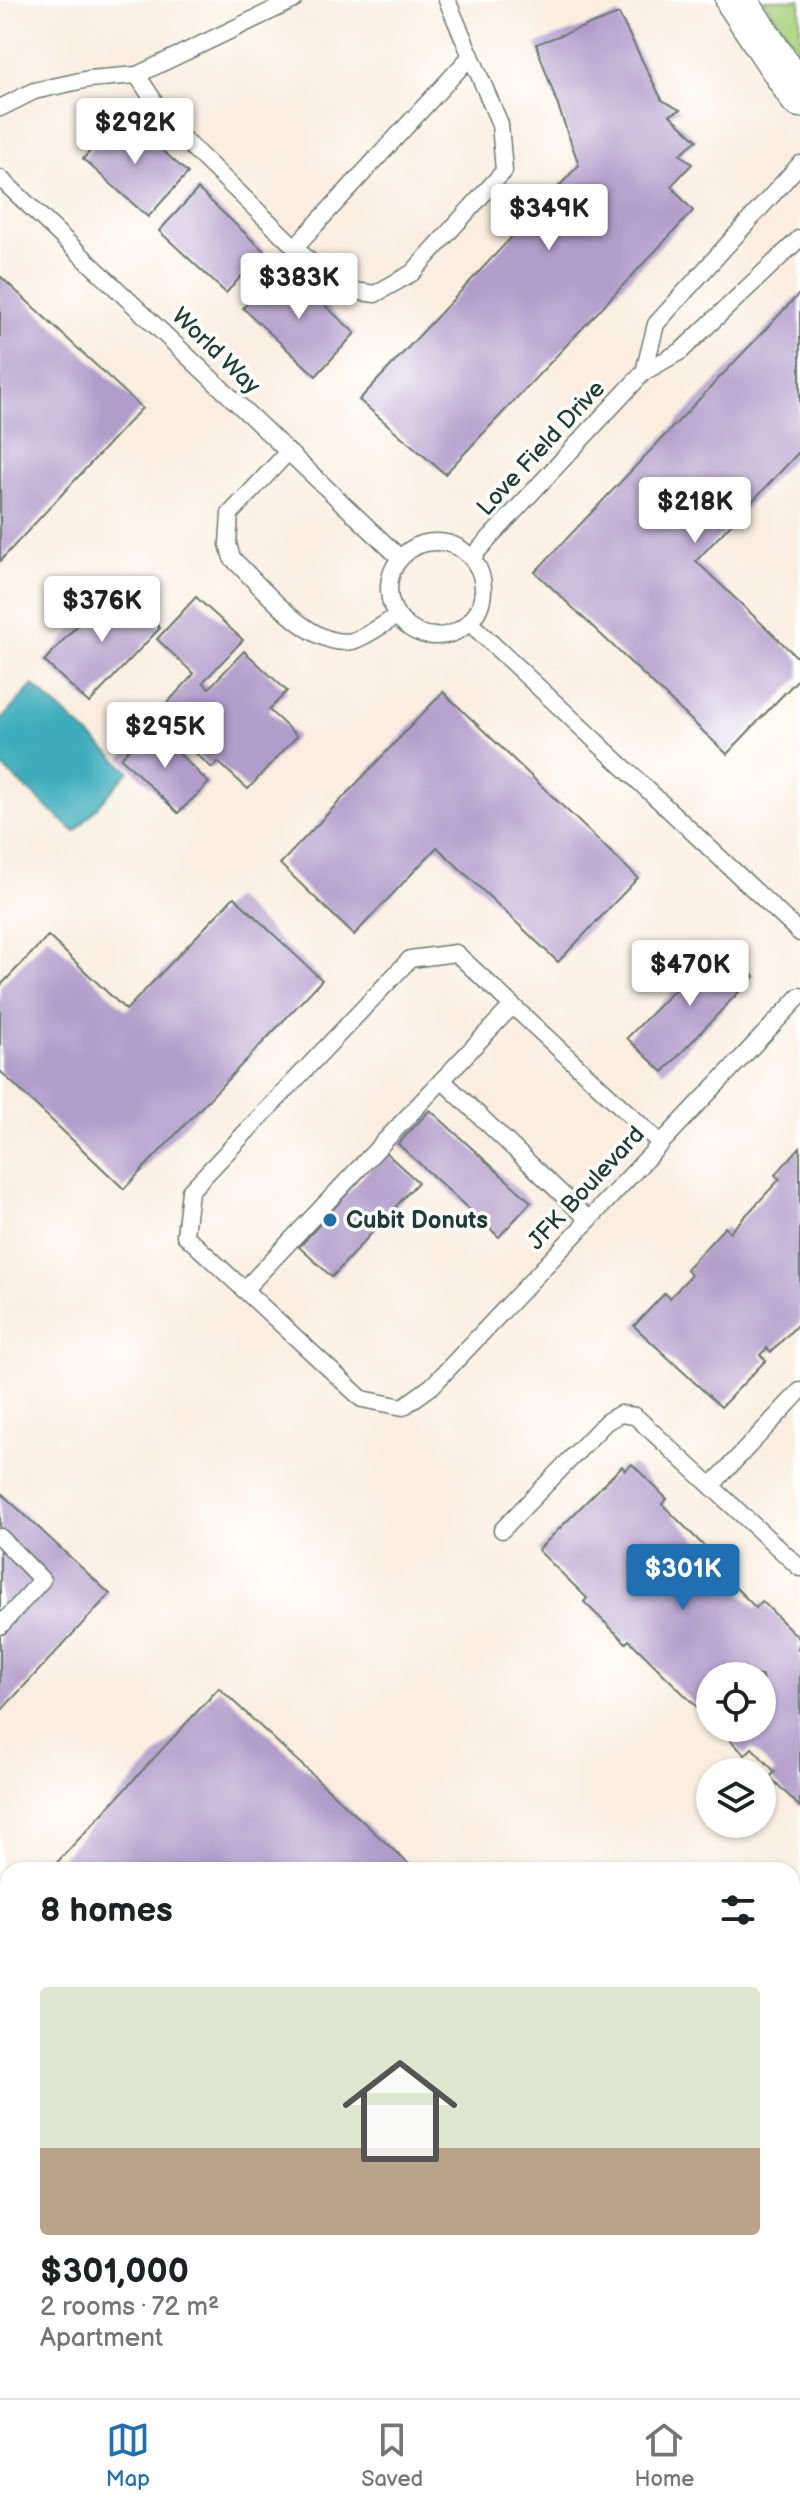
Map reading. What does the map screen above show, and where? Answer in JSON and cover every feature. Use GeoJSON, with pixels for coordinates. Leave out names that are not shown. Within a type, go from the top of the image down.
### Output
{"type":"FeatureCollection","features":[{"type":"Feature","properties":{"kind":"street"},"geometry":{"type":"LineString","coordinates":[[736,0],[800,97]]}},
{"type":"Feature","properties":{"kind":"lane"},"geometry":{"type":"LineString","coordinates":[[0,108],[34,91],[89,79],[137,75],[294,0]]}},
{"type":"Feature","properties":{"kind":"lane"},"geometry":{"type":"LineString","coordinates":[[137,75],[171,127],[334,285],[375,294],[412,273],[504,171],[500,124],[447,0]]}},
{"type":"Feature","properties":{"kind":"lane"},"geometry":{"type":"LineString","coordinates":[[295,247],[471,56]]}},
{"type":"Feature","properties":{"kind":"lane","name":"Love Field Drive"},"geometry":{"type":"LineString","coordinates":[[644,372],[656,324],[800,164]]}},
{"type":"Feature","properties":{"kind":"lane","name":"World Way"},"geometry":{"type":"LineString","coordinates":[[0,178],[400,558]]}},
{"type":"Feature","properties":{"kind":"lane","name":"Love Field Drive"},"geometry":{"type":"LineString","coordinates":[[472,557],[644,372],[681,351],[800,238]]}},
{"type":"Feature","properties":{"kind":"lane"},"geometry":{"type":"LineString","coordinates":[[288,452],[230,514],[228,544],[232,558],[305,629],[332,642],[354,641],[397,616]]}},
{"type":"Feature","properties":{"kind":"lane"},"geometry":{"type":"LineString","coordinates":[[449,542],[472,557],[483,578],[483,602],[470,623],[452,634],[431,637],[412,630],[397,616],[388,597],[390,576],[400,558],[422,543],[449,542]]}},
{"type":"Feature","properties":{"kind":"lane"},"geometry":{"type":"LineString","coordinates":[[470,623],[800,933]]}},
{"type":"Feature","properties":{"kind":"lane"},"geometry":{"type":"LineString","coordinates":[[512,1006],[244,1290],[185,1235],[190,1191],[410,959],[456,953],[661,1144]]}},
{"type":"Feature","properties":{"kind":"lane","name":"JFK Boulevard"},"geometry":{"type":"LineString","coordinates":[[244,1290],[362,1399],[403,1407],[432,1386],[800,996]]}},
{"type":"Feature","properties":{"kind":"lane"},"geometry":{"type":"LineString","coordinates":[[442,1080],[589,1220]]}},
{"type":"Feature","properties":{"kind":"lane"},"geometry":{"type":"LineString","coordinates":[[712,1485],[800,1391]]}},
{"type":"Feature","properties":{"kind":"lane"},"geometry":{"type":"LineString","coordinates":[[502,1530],[606,1422],[620,1414],[635,1416],[800,1568]]}},
{"type":"Feature","properties":{"kind":"lane"},"geometry":{"type":"LineString","coordinates":[[0,1537],[42,1580],[0,1626]]}},
{"type":"Feature","properties":{"kind":"green space"},"geometry":{"type":"Polygon","coordinates":[[[764,0],[800,0],[800,52],[764,0]]]}},
{"type":"Feature","properties":{"kind":"water"},"geometry":{"type":"Polygon","coordinates":[[[33,685],[129,771],[75,832],[0,765],[0,721],[33,685]]]}},
{"type":"Feature","properties":{"kind":"building"},"geometry":{"type":"Polygon","coordinates":[[[619,14],[662,100],[680,110],[670,115],[697,140],[680,154],[692,164],[671,186],[693,211],[445,474],[359,400],[579,165],[536,44],[619,14]]]}},
{"type":"Feature","properties":{"kind":"building"},"geometry":{"type":"Polygon","coordinates":[[[122,115],[188,173],[148,217],[83,159],[122,115]]]}},
{"type":"Feature","properties":{"kind":"building"},"geometry":{"type":"Polygon","coordinates":[[[198,189],[264,251],[226,293],[159,231],[198,189]]]}},
{"type":"Feature","properties":{"kind":"building"},"geometry":{"type":"Polygon","coordinates":[[[282,266],[355,333],[316,376],[243,308],[282,266]]]}},
{"type":"Feature","properties":{"kind":"building"},"geometry":{"type":"Polygon","coordinates":[[[0,276],[142,408],[0,561],[0,276]]]}},
{"type":"Feature","properties":{"kind":"building"},"geometry":{"type":"Polygon","coordinates":[[[800,293],[800,451],[696,561],[800,660],[800,677],[727,754],[535,572],[800,293]]]}},
{"type":"Feature","properties":{"kind":"building"},"geometry":{"type":"Polygon","coordinates":[[[115,585],[160,628],[89,703],[44,661],[115,585]]]}},
{"type":"Feature","properties":{"kind":"building"},"geometry":{"type":"Polygon","coordinates":[[[196,597],[243,640],[203,682],[209,688],[244,651],[287,691],[269,710],[297,736],[248,789],[218,762],[212,768],[155,716],[194,674],[157,639],[196,597]]]}},
{"type":"Feature","properties":{"kind":"building"},"geometry":{"type":"Polygon","coordinates":[[[443,692],[638,878],[558,962],[437,847],[354,935],[280,864],[443,692]]]}},
{"type":"Feature","properties":{"kind":"building"},"geometry":{"type":"Polygon","coordinates":[[[150,725],[209,783],[178,813],[121,758],[150,725]]]}},
{"type":"Feature","properties":{"kind":"building"},"geometry":{"type":"Polygon","coordinates":[[[234,897],[322,980],[124,1189],[0,1071],[0,986],[48,936],[126,1010],[234,897]]]}},
{"type":"Feature","properties":{"kind":"building"},"geometry":{"type":"Polygon","coordinates":[[[719,945],[754,976],[663,1072],[627,1038],[719,945]]]}},
{"type":"Feature","properties":{"kind":"building"},"geometry":{"type":"Polygon","coordinates":[[[430,1110],[531,1202],[499,1237],[398,1144],[430,1110]]]}},
{"type":"Feature","properties":{"kind":"building"},"geometry":{"type":"Polygon","coordinates":[[[800,1147],[800,1322],[771,1352],[767,1348],[760,1355],[766,1360],[721,1407],[634,1326],[665,1293],[670,1298],[691,1275],[686,1269],[725,1227],[730,1232],[780,1179],[775,1175],[800,1147]]]}},
{"type":"Feature","properties":{"kind":"building"},"geometry":{"type":"Polygon","coordinates":[[[385,1152],[418,1182],[332,1277],[299,1247],[385,1152]]]}},
{"type":"Feature","properties":{"kind":"building"},"geometry":{"type":"Polygon","coordinates":[[[632,1464],[667,1499],[662,1504],[707,1549],[702,1554],[756,1608],[762,1601],[800,1639],[800,1807],[776,1783],[776,1758],[762,1758],[752,1748],[745,1755],[732,1742],[776,1742],[776,1662],[696,1662],[696,1706],[629,1640],[626,1643],[584,1602],[587,1598],[538,1550],[622,1466],[625,1470],[632,1464]]]}},
{"type":"Feature","properties":{"kind":"building"},"geometry":{"type":"Polygon","coordinates":[[[0,1492],[110,1594],[0,1712],[0,1492]]]}},
{"type":"Feature","properties":{"kind":"building"},"geometry":{"type":"Polygon","coordinates":[[[219,1688],[406,1862],[57,1862],[219,1688]]]}},
{"type":"Feature","properties":{"kind":"place","name":"Cubit Donuts"},"geometry":{"type":"Point","coordinates":[330,1220]}}]}
